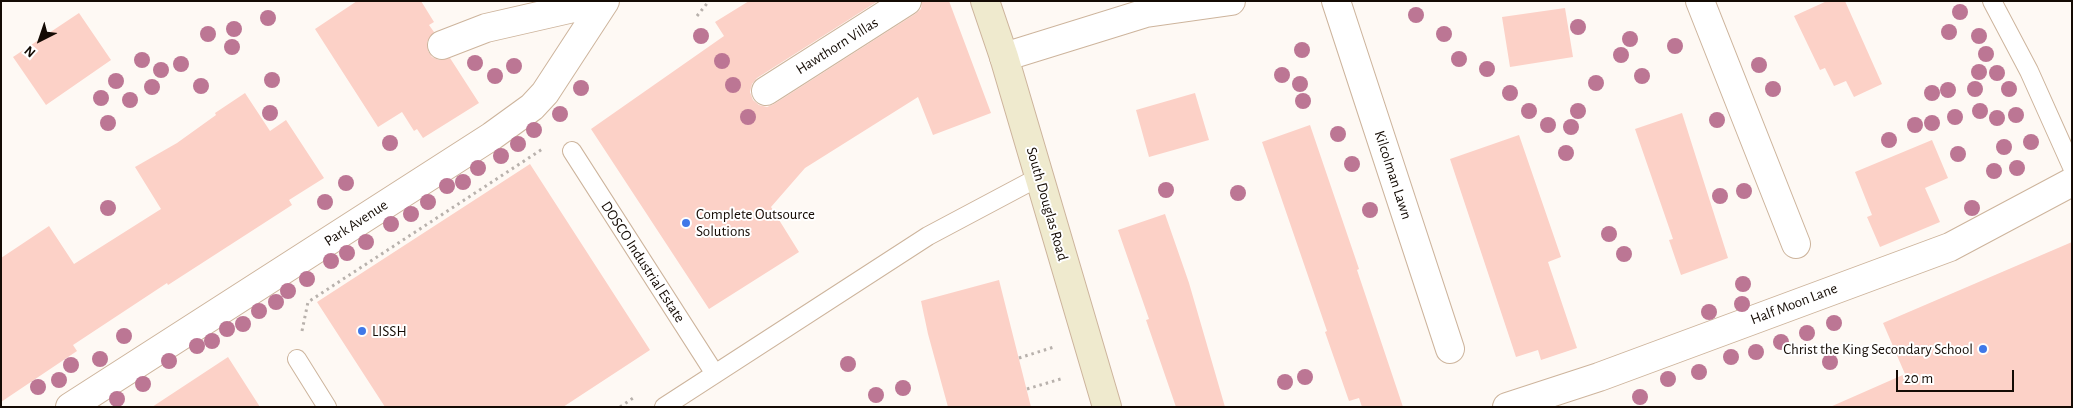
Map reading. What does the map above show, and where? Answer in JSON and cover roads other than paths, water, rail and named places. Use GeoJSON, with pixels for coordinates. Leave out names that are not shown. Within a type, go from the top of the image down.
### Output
{"type":"FeatureCollection","features":[{"type":"Feature","properties":{"kind":"main road","name":"South Douglas Road"},"geometry":{"type":"LineString","coordinates":[[985,1],[1004,57],[1107,407]]}},
{"type":"Feature","properties":{"kind":"street","name":"Park Avenue"},"geometry":{"type":"LineString","coordinates":[[442,45],[486,28],[604,1]]}},
{"type":"Feature","properties":{"kind":"street","name":"Park Avenue"},"geometry":{"type":"LineString","coordinates":[[70,407],[492,136],[532,106],[551,85],[604,1]]}},
{"type":"Feature","properties":{"kind":"street","name":"Hawthorn Villas"},"geometry":{"type":"LineString","coordinates":[[766,91],[907,1]]}},
{"type":"Feature","properties":{"kind":"street"},"geometry":{"type":"LineString","coordinates":[[1004,57],[1146,13],[1230,1]]}},
{"type":"Feature","properties":{"kind":"street","name":"Kilcolman Lawn"},"geometry":{"type":"LineString","coordinates":[[1336,1],[1450,349]]}},
{"type":"Feature","properties":{"kind":"street"},"geometry":{"type":"LineString","coordinates":[[1700,1],[1796,244]]}},
{"type":"Feature","properties":{"kind":"street","name":"Half Moon Lane"},"geometry":{"type":"LineString","coordinates":[[1507,407],[1599,377],[1950,247],[2072,182]]}},
{"type":"Feature","properties":{"kind":"lane"},"geometry":{"type":"LineString","coordinates":[[1992,1],[2029,71],[2072,166]]}},
{"type":"Feature","properties":{"kind":"lane","name":"DOSCO Industrial Estate"},"geometry":{"type":"LineString","coordinates":[[572,151],[714,374]]}},
{"type":"Feature","properties":{"kind":"lane"},"geometry":{"type":"LineString","coordinates":[[664,407],[928,236],[1039,177]]}},
{"type":"Feature","properties":{"kind":"lane"},"geometry":{"type":"LineString","coordinates":[[297,359],[327,407]]}},
{"type":"Feature","properties":{"kind":"place","name":"Complete Outsource Solutions"},"geometry":{"type":"Point","coordinates":[686,223]}},
{"type":"Feature","properties":{"kind":"place","name":"LISSH"},"geometry":{"type":"Point","coordinates":[362,331]}},
{"type":"Feature","properties":{"kind":"place","name":"Christ the King Secondary School"},"geometry":{"type":"Point","coordinates":[1983,349]}}]}
